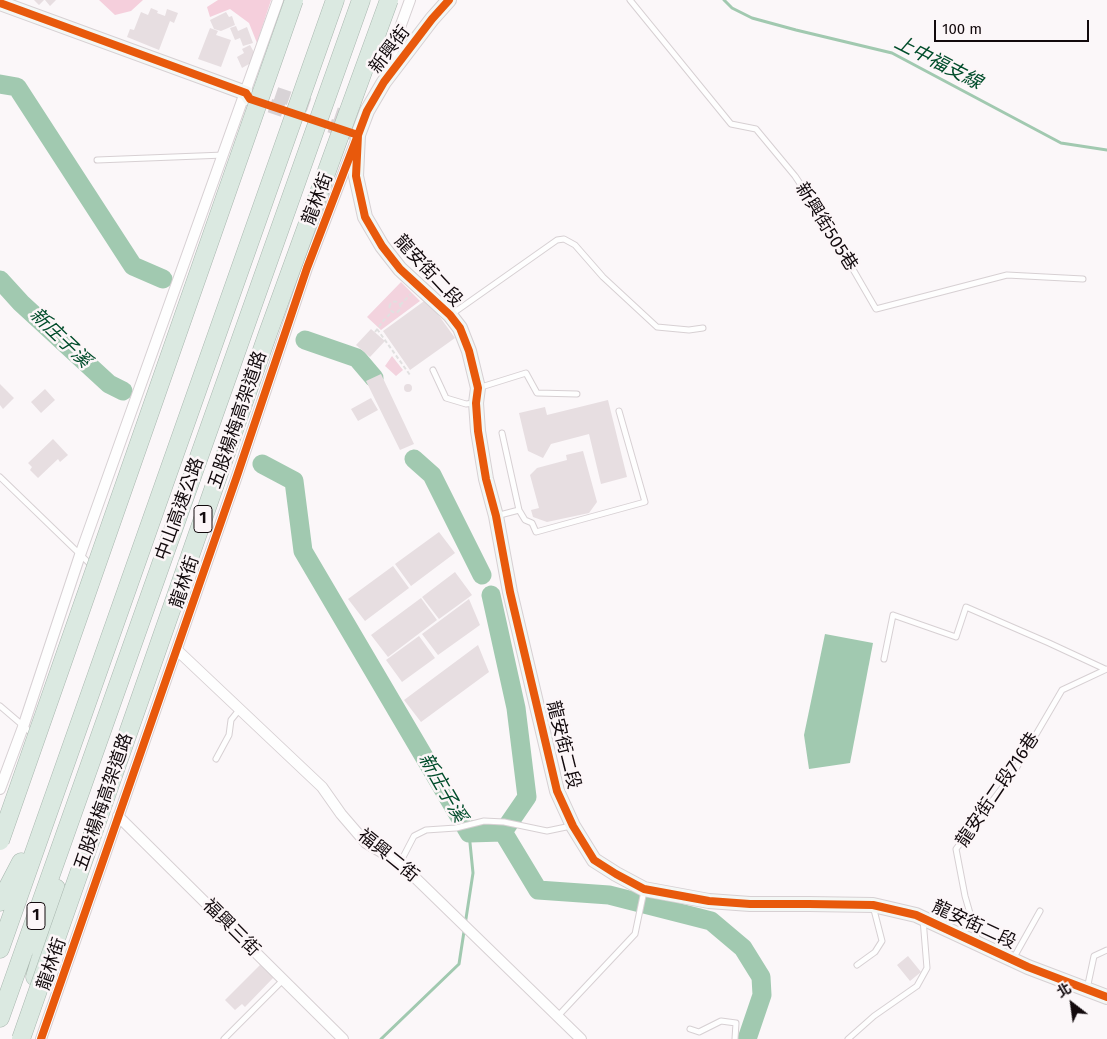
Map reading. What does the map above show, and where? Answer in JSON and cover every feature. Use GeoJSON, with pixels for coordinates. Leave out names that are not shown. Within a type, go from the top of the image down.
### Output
{"type":"FeatureCollection","features":[{"type":"Feature","properties":{"kind":"highway"},"geometry":{"type":"LineString","coordinates":[[0,842],[294,0]]}},
{"type":"Feature","properties":{"kind":"highway","name":"中山高速公路"},"geometry":{"type":"LineString","coordinates":[[0,949],[335,0]]}},
{"type":"Feature","properties":{"kind":"highway","name":"中山高速公路"},"geometry":{"type":"LineString","coordinates":[[0,1018],[361,0]]}},
{"type":"Feature","properties":{"kind":"highway","name":"五股楊梅高架道路"},"geometry":{"type":"LineString","coordinates":[[19,1039],[268,333],[389,0]]}},
{"type":"Feature","properties":{"kind":"highway"},"geometry":{"type":"LineString","coordinates":[[0,902],[50,808]]}},
{"type":"Feature","properties":{"kind":"highway"},"geometry":{"type":"LineString","coordinates":[[19,1039],[41,957],[72,814]]}},
{"type":"Feature","properties":{"kind":"street"},"geometry":{"type":"LineString","coordinates":[[0,789],[80,555],[190,248],[224,155],[251,93],[278,0]]}},
{"type":"Feature","properties":{"kind":"street"},"geometry":{"type":"LineString","coordinates":[[384,82],[410,0]]}},
{"type":"Feature","properties":{"kind":"street","name":"新興街"},"geometry":{"type":"LineString","coordinates":[[357,128],[384,82],[432,19],[449,0]]}},
{"type":"Feature","properties":{"kind":"street"},"geometry":{"type":"LineString","coordinates":[[0,3],[251,93]]}},
{"type":"Feature","properties":{"kind":"street","name":"龍林街"},"geometry":{"type":"LineString","coordinates":[[41,1039],[357,128]]}},
{"type":"Feature","properties":{"kind":"street","name":"龍安街二段"},"geometry":{"type":"LineString","coordinates":[[357,128],[356,176],[365,218],[382,246],[400,269],[450,316],[460,328],[469,351],[478,388],[476,403],[478,431],[486,479],[496,516],[510,592],[557,791],[573,826],[594,860],[644,892],[709,901],[750,904],[873,905],[916,916],[1028,967],[1107,997]]}},
{"type":"Feature","properties":{"kind":"street","name":"福興二街"},"geometry":{"type":"LineString","coordinates":[[177,650],[322,787],[366,843],[400,863],[581,1039]]}},
{"type":"Feature","properties":{"kind":"street","name":"福興三街"},"geometry":{"type":"LineString","coordinates":[[118,816],[343,1039]]}},
{"type":"Feature","properties":{"kind":"lane","name":"新興街505巷"},"geometry":{"type":"LineString","coordinates":[[630,0],[730,124],[756,129],[795,176],[825,221],[876,309],[1007,275],[1083,278]]}},
{"type":"Feature","properties":{"kind":"lane"},"geometry":{"type":"LineString","coordinates":[[97,160],[224,155]]}},
{"type":"Feature","properties":{"kind":"lane"},"geometry":{"type":"LineString","coordinates":[[450,316],[557,240],[564,239],[574,246],[603,277],[657,327],[690,330],[703,328]]}},
{"type":"Feature","properties":{"kind":"lane"},"geometry":{"type":"LineString","coordinates":[[432,370],[446,398],[466,404],[476,403]]}},
{"type":"Feature","properties":{"kind":"lane"},"geometry":{"type":"LineString","coordinates":[[478,388],[526,373],[537,393],[578,394]]}},
{"type":"Feature","properties":{"kind":"lane"},"geometry":{"type":"LineString","coordinates":[[502,433],[518,510],[524,520],[532,523],[536,532],[646,502],[619,411]]}},
{"type":"Feature","properties":{"kind":"lane"},"geometry":{"type":"LineString","coordinates":[[0,477],[89,563]]}},
{"type":"Feature","properties":{"kind":"lane"},"geometry":{"type":"LineString","coordinates":[[496,516],[518,510]]}},
{"type":"Feature","properties":{"kind":"lane"},"geometry":{"type":"LineString","coordinates":[[884,659],[893,616],[956,637],[966,607],[1106,669]]}},
{"type":"Feature","properties":{"kind":"lane","name":"龍安街二段716巷"},"geometry":{"type":"LineString","coordinates":[[979,944],[965,896],[956,849],[1014,772],[1062,690],[1106,669]]}},
{"type":"Feature","properties":{"kind":"lane"},"geometry":{"type":"LineString","coordinates":[[0,706],[38,738]]}},
{"type":"Feature","properties":{"kind":"lane"},"geometry":{"type":"LineString","coordinates":[[216,759],[229,735],[231,720],[239,710]]}},
{"type":"Feature","properties":{"kind":"lane"},"geometry":{"type":"LineString","coordinates":[[400,863],[414,836],[426,830],[456,828],[484,821],[504,822],[547,832],[573,826]]}},
{"type":"Feature","properties":{"kind":"lane"},"geometry":{"type":"LineString","coordinates":[[558,1016],[635,934],[644,892]]}},
{"type":"Feature","properties":{"kind":"lane"},"geometry":{"type":"LineString","coordinates":[[858,964],[875,952],[882,941],[873,905]]}},
{"type":"Feature","properties":{"kind":"lane"},"geometry":{"type":"LineString","coordinates":[[1013,960],[1040,911]]}},
{"type":"Feature","properties":{"kind":"lane"},"geometry":{"type":"LineString","coordinates":[[848,1039],[874,1016],[917,986],[927,968],[923,918]]}},
{"type":"Feature","properties":{"kind":"lane"},"geometry":{"type":"LineString","coordinates":[[1087,990],[1094,956],[1107,950]]}},
{"type":"Feature","properties":{"kind":"lane"},"geometry":{"type":"LineString","coordinates":[[224,1039],[284,980]]}},
{"type":"Feature","properties":{"kind":"lane"},"geometry":{"type":"LineString","coordinates":[[690,1028],[699,1032],[721,1021],[736,1023],[735,1039]]}},
{"type":"Feature","properties":{"kind":"path"},"geometry":{"type":"LineString","coordinates":[[398,302],[400,310],[398,313],[392,312],[391,304],[398,302]]}},
{"type":"Feature","properties":{"kind":"path"},"geometry":{"type":"LineString","coordinates":[[392,312],[376,331],[410,375]]}},
{"type":"Feature","properties":{"kind":"shaded area"},"geometry":{"type":"Polygon","coordinates":[[[99,0],[143,0],[131,11],[115,15],[99,0]]]}},
{"type":"Feature","properties":{"kind":"shaded area"},"geometry":{"type":"Polygon","coordinates":[[[218,0],[271,0],[257,43],[249,23],[230,9],[210,17],[207,7],[218,0]]]}},
{"type":"Feature","properties":{"kind":"shaded area"},"geometry":{"type":"Polygon","coordinates":[[[401,282],[420,301],[381,330],[367,317],[401,282]]]}},
{"type":"Feature","properties":{"kind":"shaded area"},"geometry":{"type":"Polygon","coordinates":[[[392,356],[403,370],[396,376],[385,366],[392,356]]]}},
{"type":"Feature","properties":{"kind":"shaded area"},"geometry":{"type":"Polygon","coordinates":[[[825,634],[873,643],[850,763],[809,769],[804,735],[825,634]]]}},
{"type":"Feature","properties":{"kind":"building"},"geometry":{"type":"Polygon","coordinates":[[[34,0],[44,0],[39,5],[34,0]]]}},
{"type":"Feature","properties":{"kind":"building"},"geometry":{"type":"Polygon","coordinates":[[[45,0],[56,0],[50,6],[45,0]]]}},
{"type":"Feature","properties":{"kind":"building"},"geometry":{"type":"Polygon","coordinates":[[[151,8],[165,16],[167,9],[178,13],[174,23],[170,21],[159,50],[127,37],[130,29],[134,30],[141,12],[148,15],[151,8]]]}},
{"type":"Feature","properties":{"kind":"building"},"geometry":{"type":"Polygon","coordinates":[[[226,12],[229,17],[232,16],[235,25],[221,31],[214,29],[210,20],[226,12]]]}},
{"type":"Feature","properties":{"kind":"building"},"geometry":{"type":"Polygon","coordinates":[[[236,26],[238,31],[247,27],[253,43],[243,46],[240,38],[235,40],[230,28],[236,26]]]}},
{"type":"Feature","properties":{"kind":"building"},"geometry":{"type":"Polygon","coordinates":[[[210,28],[218,31],[216,35],[231,40],[221,67],[198,59],[210,28]]]}},
{"type":"Feature","properties":{"kind":"building"},"geometry":{"type":"Polygon","coordinates":[[[250,45],[256,56],[251,70],[249,64],[242,68],[237,57],[244,53],[242,49],[250,45]]]}},
{"type":"Feature","properties":{"kind":"building"},"geometry":{"type":"Polygon","coordinates":[[[427,299],[455,338],[410,370],[383,331],[427,299]]]}},
{"type":"Feature","properties":{"kind":"building"},"geometry":{"type":"Polygon","coordinates":[[[371,329],[385,341],[370,357],[356,345],[371,329]]]}},
{"type":"Feature","properties":{"kind":"building"},"geometry":{"type":"Polygon","coordinates":[[[381,374],[414,444],[400,450],[366,381],[381,374]]]}},
{"type":"Feature","properties":{"kind":"building"},"geometry":{"type":"Polygon","coordinates":[[[0,384],[14,398],[3,409],[0,405],[0,384]]]}},
{"type":"Feature","properties":{"kind":"building"},"geometry":{"type":"Polygon","coordinates":[[[408,384],[412,388],[408,392],[404,388],[408,384]]]}},
{"type":"Feature","properties":{"kind":"building"},"geometry":{"type":"Polygon","coordinates":[[[45,389],[55,400],[41,413],[31,402],[45,389]]]}},
{"type":"Feature","properties":{"kind":"building"},"geometry":{"type":"Polygon","coordinates":[[[371,398],[378,410],[358,421],[351,409],[371,398]]]}},
{"type":"Feature","properties":{"kind":"building"},"geometry":{"type":"Polygon","coordinates":[[[608,400],[627,477],[601,484],[589,434],[551,444],[543,458],[528,451],[519,413],[545,407],[547,415],[608,400]]]}},
{"type":"Feature","properties":{"kind":"building"},"geometry":{"type":"Polygon","coordinates":[[[53,439],[68,455],[60,462],[58,459],[38,478],[30,470],[32,467],[28,463],[53,439]]]}},
{"type":"Feature","properties":{"kind":"building"},"geometry":{"type":"Polygon","coordinates":[[[583,451],[597,502],[589,513],[547,522],[533,517],[531,510],[539,508],[530,475],[537,468],[567,460],[566,455],[583,451]]]}},
{"type":"Feature","properties":{"kind":"building"},"geometry":{"type":"Polygon","coordinates":[[[439,532],[455,553],[411,586],[395,564],[439,532]]]}},
{"type":"Feature","properties":{"kind":"building"},"geometry":{"type":"Polygon","coordinates":[[[393,566],[409,588],[365,621],[348,599],[393,566]]]}},
{"type":"Feature","properties":{"kind":"building"},"geometry":{"type":"Polygon","coordinates":[[[455,572],[472,595],[439,619],[422,597],[455,572]]]}},
{"type":"Feature","properties":{"kind":"building"},"geometry":{"type":"Polygon","coordinates":[[[421,598],[437,620],[388,657],[371,635],[421,598]]]}},
{"type":"Feature","properties":{"kind":"building"},"geometry":{"type":"Polygon","coordinates":[[[469,599],[480,625],[438,655],[422,634],[469,599]]]}},
{"type":"Feature","properties":{"kind":"building"},"geometry":{"type":"Polygon","coordinates":[[[419,636],[435,658],[402,682],[386,660],[419,636]]]}},
{"type":"Feature","properties":{"kind":"building"},"geometry":{"type":"Polygon","coordinates":[[[478,645],[489,672],[421,722],[404,700],[478,645]]]}},
{"type":"Feature","properties":{"kind":"building"},"geometry":{"type":"Polygon","coordinates":[[[908,956],[921,972],[910,981],[897,965],[908,956]]]}},
{"type":"Feature","properties":{"kind":"building"},"geometry":{"type":"Polygon","coordinates":[[[261,964],[274,977],[245,1007],[242,1004],[235,1010],[225,1000],[261,964]]]}},
{"type":"Feature","properties":{"kind":"waterway","name":"上中福支線"},"geometry":{"type":"LineString","coordinates":[[724,0],[732,8],[752,18],[892,53],[1061,143],[1107,150]]}},
{"type":"Feature","properties":{"kind":"waterway"},"geometry":{"type":"LineString","coordinates":[[0,84],[17,87],[133,266],[163,279]]}},
{"type":"Feature","properties":{"kind":"waterway","name":"新庄子溪"},"geometry":{"type":"LineString","coordinates":[[0,280],[21,303],[109,384],[123,391]]}},
{"type":"Feature","properties":{"kind":"waterway"},"geometry":{"type":"LineString","coordinates":[[305,340],[357,358],[374,378]]}},
{"type":"Feature","properties":{"kind":"waterway"},"geometry":{"type":"LineString","coordinates":[[414,459],[432,475],[482,575]]}},
{"type":"Feature","properties":{"kind":"waterway","name":"新庄子溪"},"geometry":{"type":"LineString","coordinates":[[262,464],[294,481],[303,551],[469,833],[503,832],[538,890],[609,895],[711,921],[743,948],[761,977],[762,995],[747,1039]]}},
{"type":"Feature","properties":{"kind":"waterway"},"geometry":{"type":"LineString","coordinates":[[491,595],[516,708],[527,797],[503,832]]}},
{"type":"Feature","properties":{"kind":"waterway"},"geometry":{"type":"LineString","coordinates":[[381,1039],[459,964],[473,873],[469,833]]}},
{"type":"Feature","properties":{"kind":"tunnel"},"geometry":{"type":"LineString","coordinates":[[256,87],[356,121]]}},
{"type":"Feature","properties":{"kind":"tunnel"},"geometry":{"type":"LineString","coordinates":[[250,99],[352,133]]}},
{"type":"Feature","properties":{"kind":"cycle path"},"geometry":{"type":"LineString","coordinates":[[449,0],[432,19],[384,82],[367,111],[358,135],[356,176],[365,217],[382,246],[400,269],[450,315],[460,328],[469,351],[478,388],[476,403],[478,431],[486,479],[496,516],[510,592],[557,791],[573,826],[594,860],[644,889],[709,901],[750,904],[873,905],[916,915],[1028,967],[1107,997]]}},
{"type":"Feature","properties":{"kind":"cycle path"},"geometry":{"type":"LineString","coordinates":[[0,3],[246,93],[250,99],[358,135],[307,268],[237,476],[41,1039]]}}]}
